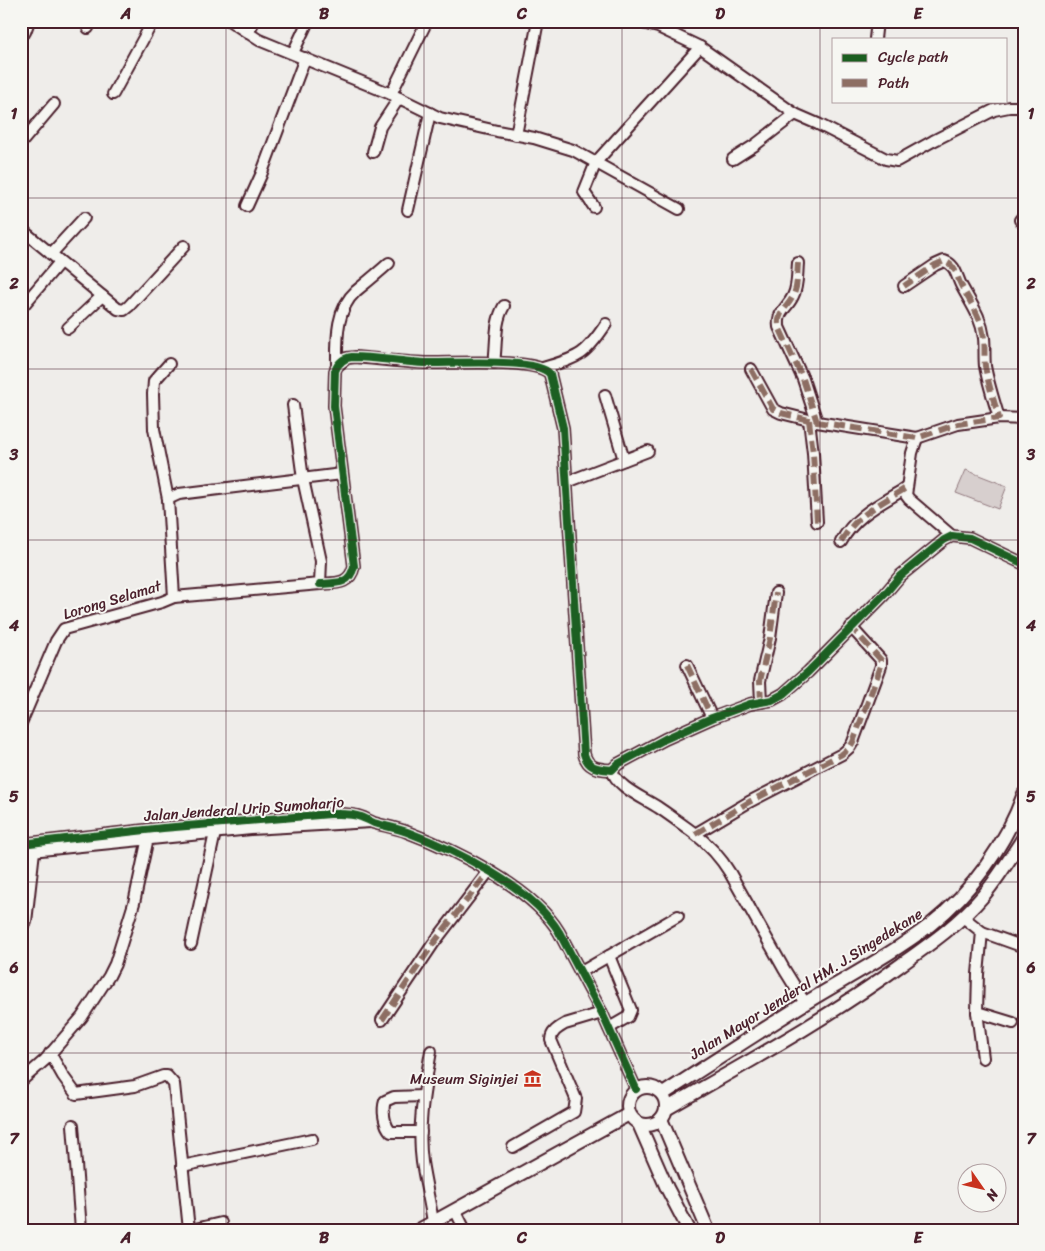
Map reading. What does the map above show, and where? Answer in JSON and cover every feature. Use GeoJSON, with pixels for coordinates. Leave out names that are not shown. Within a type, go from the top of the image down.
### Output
{"type":"FeatureCollection","features":[{"type":"Feature","properties":{"kind":"main road","name":"Jalan Mayor Jenderal HM. J.Singedekane"},"geometry":{"type":"LineString","coordinates":[[663,1094],[930,925],[982,872],[1006,836],[1024,794]]}},
{"type":"Feature","properties":{"kind":"main road","name":"Jalan Mayor Jenderal HM. J.Singedekane"},"geometry":{"type":"LineString","coordinates":[[664,1114],[825,1016],[876,983],[920,951],[963,917],[982,897],[1007,864],[1024,837]]}},
{"type":"Feature","properties":{"kind":"main road"},"geometry":{"type":"LineString","coordinates":[[689,1230],[667,1188],[639,1124],[629,1114],[627,1106],[629,1098],[636,1089],[643,1086],[658,1089],[666,1099],[664,1114],[708,1230]]}},
{"type":"Feature","properties":{"kind":"main road"},"geometry":{"type":"LineString","coordinates":[[419,1230],[629,1114]]}},
{"type":"Feature","properties":{"kind":"main road"},"geometry":{"type":"LineString","coordinates":[[639,1124],[650,1125],[664,1114]]}},
{"type":"Feature","properties":{"kind":"street"},"geometry":{"type":"LineString","coordinates":[[25,32],[30,21]]}},
{"type":"Feature","properties":{"kind":"street"},"geometry":{"type":"LineString","coordinates":[[113,94],[153,21]]}},
{"type":"Feature","properties":{"kind":"street"},"geometry":{"type":"LineString","coordinates":[[230,21],[259,40],[395,96],[440,118],[534,138],[573,150],[678,209]]}},
{"type":"Feature","properties":{"kind":"street"},"geometry":{"type":"LineString","coordinates":[[248,33],[254,21]]}},
{"type":"Feature","properties":{"kind":"street"},"geometry":{"type":"LineString","coordinates":[[293,53],[308,21]]}},
{"type":"Feature","properties":{"kind":"street"},"geometry":{"type":"LineString","coordinates":[[372,152],[380,127],[427,21]]}},
{"type":"Feature","properties":{"kind":"street"},"geometry":{"type":"LineString","coordinates":[[516,135],[538,21]]}},
{"type":"Feature","properties":{"kind":"street"},"geometry":{"type":"LineString","coordinates":[[635,21],[658,28],[700,47],[794,114],[818,124],[886,159],[897,161],[986,113],[1009,107],[1024,106]]}},
{"type":"Feature","properties":{"kind":"street"},"geometry":{"type":"LineString","coordinates":[[875,38],[877,21]]}},
{"type":"Feature","properties":{"kind":"street"},"geometry":{"type":"LineString","coordinates":[[594,207],[584,192],[596,162],[700,47]]}},
{"type":"Feature","properties":{"kind":"street"},"geometry":{"type":"LineString","coordinates":[[246,206],[261,175],[305,58]]}},
{"type":"Feature","properties":{"kind":"street"},"geometry":{"type":"LineString","coordinates":[[23,138],[54,104]]}},
{"type":"Feature","properties":{"kind":"street"},"geometry":{"type":"LineString","coordinates":[[408,210],[430,113]]}},
{"type":"Feature","properties":{"kind":"street"},"geometry":{"type":"LineString","coordinates":[[733,159],[755,145],[794,114]]}},
{"type":"Feature","properties":{"kind":"street"},"geometry":{"type":"LineString","coordinates":[[51,254],[84,218]]}},
{"type":"Feature","properties":{"kind":"street"},"geometry":{"type":"LineString","coordinates":[[21,230],[118,309],[124,310],[184,246]]}},
{"type":"Feature","properties":{"kind":"street"},"geometry":{"type":"LineString","coordinates":[[904,286],[935,265],[944,261],[950,263],[973,303],[980,320],[984,338],[985,365],[999,418]]}},
{"type":"Feature","properties":{"kind":"street"},"geometry":{"type":"LineString","coordinates":[[21,308],[60,262]]}},
{"type":"Feature","properties":{"kind":"street"},"geometry":{"type":"LineString","coordinates":[[337,366],[339,321],[344,307],[355,292],[389,263]]}},
{"type":"Feature","properties":{"kind":"street"},"geometry":{"type":"LineString","coordinates":[[798,264],[794,295],[780,313],[778,322],[803,379],[813,421],[817,522]]}},
{"type":"Feature","properties":{"kind":"street"},"geometry":{"type":"LineString","coordinates":[[68,328],[102,296]]}},
{"type":"Feature","properties":{"kind":"street"},"geometry":{"type":"LineString","coordinates":[[494,363],[498,319],[504,306]]}},
{"type":"Feature","properties":{"kind":"street"},"geometry":{"type":"LineString","coordinates":[[174,596],[344,582],[348,580],[353,570],[334,406],[335,371],[341,361],[352,357],[424,363],[519,364],[543,368],[572,360],[581,355],[592,346],[606,324]]}},
{"type":"Feature","properties":{"kind":"street","name":"Lorong Selamat"},"geometry":{"type":"LineString","coordinates":[[21,723],[56,641],[64,629],[162,602],[174,596],[168,499],[154,429],[153,394],[154,381],[169,364]]}},
{"type":"Feature","properties":{"kind":"street"},"geometry":{"type":"LineString","coordinates":[[543,368],[550,374],[563,428],[584,754],[590,765],[598,769],[612,770],[618,764],[665,738],[730,711],[772,700],[792,687],[884,595],[900,576],[944,540],[952,536],[970,538],[1024,564]]}},
{"type":"Feature","properties":{"kind":"street"},"geometry":{"type":"LineString","coordinates":[[751,369],[773,409],[781,413],[813,421],[917,438],[958,424],[999,418],[1024,419]]}},
{"type":"Feature","properties":{"kind":"street"},"geometry":{"type":"LineString","coordinates":[[604,395],[624,460]]}},
{"type":"Feature","properties":{"kind":"street"},"geometry":{"type":"LineString","coordinates":[[293,405],[303,479],[321,561],[320,584]]}},
{"type":"Feature","properties":{"kind":"street"},"geometry":{"type":"LineString","coordinates":[[917,438],[912,454],[906,494],[909,500],[952,536]]}},
{"type":"Feature","properties":{"kind":"street"},"geometry":{"type":"LineString","coordinates":[[567,482],[648,451]]}},
{"type":"Feature","properties":{"kind":"street"},"geometry":{"type":"LineString","coordinates":[[168,499],[180,494],[342,474]]}},
{"type":"Feature","properties":{"kind":"street"},"geometry":{"type":"LineString","coordinates":[[841,542],[847,530],[864,514],[906,488]]}},
{"type":"Feature","properties":{"kind":"street"},"geometry":{"type":"LineString","coordinates":[[760,702],[760,681],[770,638],[776,593]]}},
{"type":"Feature","properties":{"kind":"street"},"geometry":{"type":"LineString","coordinates":[[695,834],[749,802],[842,754],[850,747],[866,711],[881,666],[881,660],[851,627]]}},
{"type":"Feature","properties":{"kind":"street"},"geometry":{"type":"LineString","coordinates":[[687,665],[712,718]]}},
{"type":"Feature","properties":{"kind":"street"},"geometry":{"type":"LineString","coordinates":[[612,770],[613,774],[623,785],[695,834],[726,867],[805,1003]]}},
{"type":"Feature","properties":{"kind":"street","name":"Jalan Jenderal Urip Sumoharjo"},"geometry":{"type":"LineString","coordinates":[[21,844],[149,835],[345,814],[359,816],[372,822],[399,829],[438,845],[489,871],[539,908],[555,926],[602,1013],[636,1089]]}},
{"type":"Feature","properties":{"kind":"street"},"geometry":{"type":"LineString","coordinates":[[191,944],[216,828]]}},
{"type":"Feature","properties":{"kind":"street"},"geometry":{"type":"LineString","coordinates":[[21,1081],[50,1053],[82,1017],[112,970],[134,903],[149,835]]}},
{"type":"Feature","properties":{"kind":"street","name":"Jalan Jenderal Urip Sumoharjo"},"geometry":{"type":"LineString","coordinates":[[21,852],[149,835]]}},
{"type":"Feature","properties":{"kind":"street"},"geometry":{"type":"LineString","coordinates":[[26,922],[34,851]]}},
{"type":"Feature","properties":{"kind":"street"},"geometry":{"type":"LineString","coordinates":[[382,1020],[433,944],[489,871]]}},
{"type":"Feature","properties":{"kind":"street"},"geometry":{"type":"LineString","coordinates":[[580,972],[678,916]]}},
{"type":"Feature","properties":{"kind":"street"},"geometry":{"type":"LineString","coordinates":[[963,917],[982,932],[1024,947]]}},
{"type":"Feature","properties":{"kind":"street"},"geometry":{"type":"LineString","coordinates":[[982,932],[978,974],[978,1012],[983,1058]]}},
{"type":"Feature","properties":{"kind":"street"},"geometry":{"type":"LineString","coordinates":[[609,956],[631,1010],[628,1017],[609,1028]]}},
{"type":"Feature","properties":{"kind":"street"},"geometry":{"type":"LineString","coordinates":[[978,1012],[1013,1023]]}},
{"type":"Feature","properties":{"kind":"street"},"geometry":{"type":"LineString","coordinates":[[513,1147],[573,1114],[576,1099],[551,1040],[552,1035],[559,1027],[565,1024],[602,1013]]}},
{"type":"Feature","properties":{"kind":"street"},"geometry":{"type":"LineString","coordinates":[[431,1051],[423,1096],[421,1132],[422,1160],[434,1222]]}},
{"type":"Feature","properties":{"kind":"street"},"geometry":{"type":"LineString","coordinates":[[50,1053],[62,1076],[76,1094],[135,1086],[167,1076],[174,1084],[190,1230],[221,1223]]}},
{"type":"Feature","properties":{"kind":"street"},"geometry":{"type":"LineString","coordinates":[[421,1132],[390,1132],[387,1128],[383,1107],[385,1101],[390,1098],[423,1096]]}},
{"type":"Feature","properties":{"kind":"street"},"geometry":{"type":"LineString","coordinates":[[73,1125],[81,1230]]}},
{"type":"Feature","properties":{"kind":"street"},"geometry":{"type":"LineString","coordinates":[[182,1166],[312,1139]]}},
{"type":"Feature","properties":{"kind":"street"},"geometry":{"type":"LineString","coordinates":[[455,1210],[465,1230]]}},
{"type":"Feature","properties":{"kind":"shaded area"},"geometry":{"type":"Polygon","coordinates":[[[966,470],[1007,486],[998,509],[956,493],[966,470]]]}},
{"type":"Feature","properties":{"kind":"marked path"},"geometry":{"type":"LineString","coordinates":[[1020,220],[1024,215]]}},
{"type":"Feature","properties":{"kind":"marked path"},"geometry":{"type":"LineString","coordinates":[[751,369],[773,409],[781,413],[817,422],[917,438],[958,424],[999,418],[985,366],[984,338],[981,323],[951,265],[944,261],[935,265],[904,286]]}},
{"type":"Feature","properties":{"kind":"marked path"},"geometry":{"type":"LineString","coordinates":[[798,263],[795,292],[781,314],[779,327],[803,379],[817,422]]}},
{"type":"Feature","properties":{"kind":"marked path"},"geometry":{"type":"LineString","coordinates":[[809,420],[817,522]]}},
{"type":"Feature","properties":{"kind":"marked path"},"geometry":{"type":"LineString","coordinates":[[841,542],[861,517],[906,488]]}},
{"type":"Feature","properties":{"kind":"marked path"},"geometry":{"type":"LineString","coordinates":[[761,702],[760,681],[770,638],[776,593]]}},
{"type":"Feature","properties":{"kind":"marked path"},"geometry":{"type":"LineString","coordinates":[[695,834],[749,802],[842,754],[850,747],[881,666],[881,660],[851,627]]}},
{"type":"Feature","properties":{"kind":"marked path"},"geometry":{"type":"LineString","coordinates":[[687,665],[712,718]]}},
{"type":"Feature","properties":{"kind":"marked path"},"geometry":{"type":"LineString","coordinates":[[382,1020],[433,944],[489,871]]}},
{"type":"Feature","properties":{"kind":"cycle path"},"geometry":{"type":"LineString","coordinates":[[320,584],[337,583],[346,580],[354,566],[334,406],[335,371],[341,361],[352,357],[425,363],[511,363],[528,365],[542,369],[550,374],[563,428],[584,754],[588,763],[598,768],[612,770],[618,764],[665,739],[712,718],[750,704],[772,700],[783,694],[808,672],[884,595],[900,576],[944,540],[952,536],[970,538],[1024,564]]}},
{"type":"Feature","properties":{"kind":"cycle path"},"geometry":{"type":"LineString","coordinates":[[21,844],[163,828],[330,814],[350,814],[426,840],[469,860],[512,885],[547,916],[559,932],[602,1013],[636,1089]]}},
{"type":"Feature","properties":{"kind":"place","name":"Museum Siginjei"},"geometry":{"type":"Point","coordinates":[532,1079]}}]}
